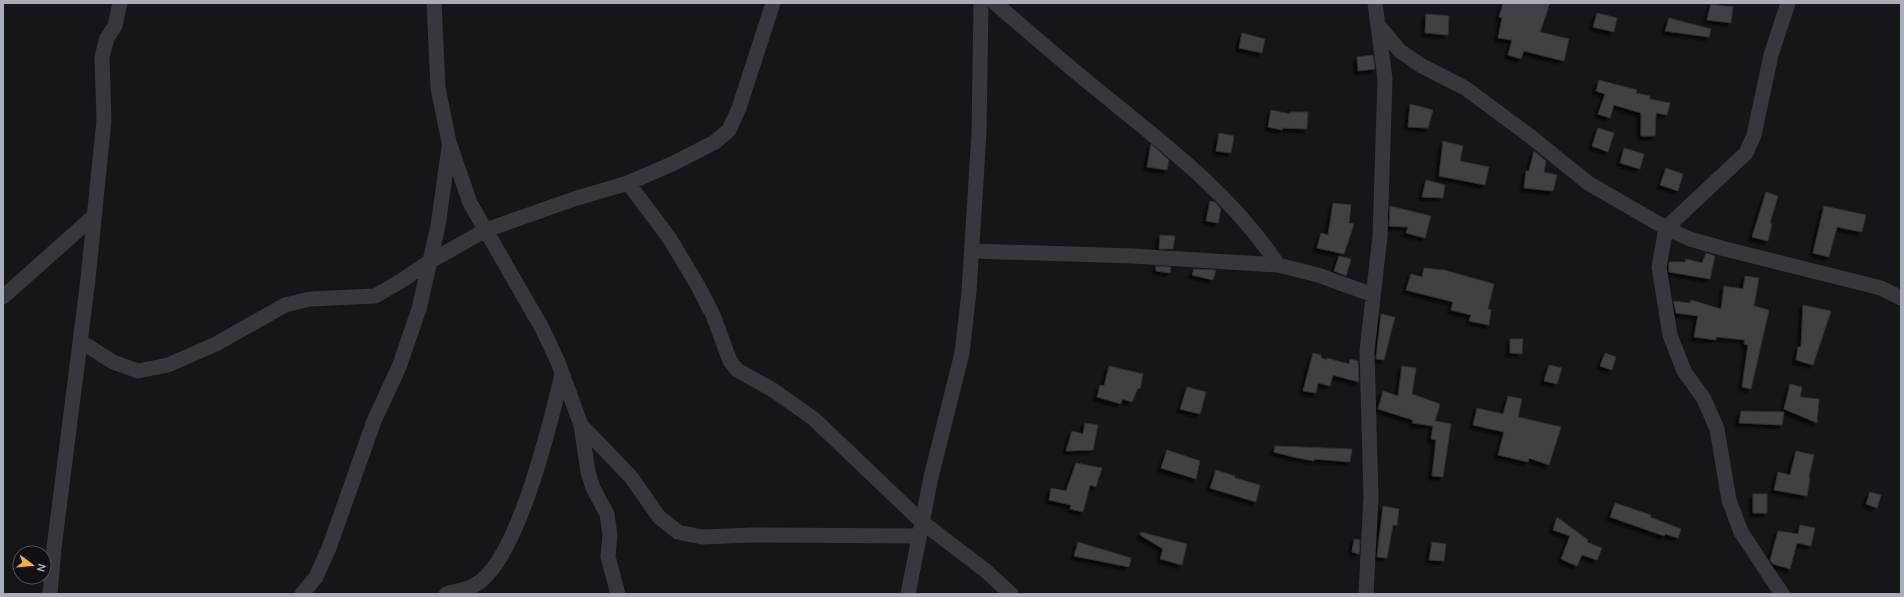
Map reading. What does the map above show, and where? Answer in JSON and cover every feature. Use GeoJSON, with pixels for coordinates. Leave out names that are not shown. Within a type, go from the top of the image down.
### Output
{"type":"FeatureCollection","features":[{"type":"Feature","properties":{"kind":"street"},"geometry":{"type":"LineString","coordinates":[[50,594],[104,120],[102,57],[107,38],[115,26],[120,3]]}},
{"type":"Feature","properties":{"kind":"street"},"geometry":{"type":"LineString","coordinates":[[434,3],[438,88],[449,142],[470,203],[542,328],[562,374],[581,425],[588,472],[593,488],[607,514],[610,534],[608,557],[618,594]]}},
{"type":"Feature","properties":{"kind":"street"},"geometry":{"type":"LineString","coordinates":[[80,341],[95,352],[126,368],[138,371],[162,366],[216,344],[285,305],[310,299],[375,296],[401,281],[428,262],[486,230],[574,199],[628,183],[672,164],[715,142],[728,130],[739,108],[773,3]]}},
{"type":"Feature","properties":{"kind":"street"},"geometry":{"type":"LineString","coordinates":[[908,594],[931,477],[962,353],[973,251],[981,80],[981,3]]}},
{"type":"Feature","properties":{"kind":"street"},"geometry":{"type":"LineString","coordinates":[[994,3],[1198,174],[1248,226],[1267,248],[1278,265]]}},
{"type":"Feature","properties":{"kind":"street"},"geometry":{"type":"LineString","coordinates":[[1366,594],[1371,498],[1367,351],[1380,236],[1385,79],[1375,3]]}},
{"type":"Feature","properties":{"kind":"street"},"geometry":{"type":"LineString","coordinates":[[1782,594],[1741,532],[1729,500],[1717,429],[1704,399],[1684,371],[1670,335],[1659,267],[1666,228],[1746,153],[1754,136],[1771,55],[1788,3]]}},
{"type":"Feature","properties":{"kind":"street"},"geometry":{"type":"LineString","coordinates":[[1378,25],[1400,51],[1422,66],[1465,88],[1530,136],[1588,183],[1666,228],[1690,239],[1725,249],[1881,288],[1901,298]]}},
{"type":"Feature","properties":{"kind":"street"},"geometry":{"type":"LineString","coordinates":[[302,594],[316,577],[329,548],[374,421],[398,367],[419,309],[428,262],[439,219],[449,142]]}},
{"type":"Feature","properties":{"kind":"street"},"geometry":{"type":"LineString","coordinates":[[628,183],[670,239],[698,286],[713,315],[730,361],[737,370],[773,390],[814,419],[920,529],[986,571],[1011,594]]}},
{"type":"Feature","properties":{"kind":"street"},"geometry":{"type":"LineString","coordinates":[[3,298],[94,216]]}},
{"type":"Feature","properties":{"kind":"street"},"geometry":{"type":"LineString","coordinates":[[973,251],[1133,256],[1278,265],[1318,275],[1373,295]]}},
{"type":"Feature","properties":{"kind":"street"},"geometry":{"type":"LineString","coordinates":[[446,594],[475,585],[490,572],[513,536],[549,428],[562,374]]}},
{"type":"Feature","properties":{"kind":"street"},"geometry":{"type":"LineString","coordinates":[[581,425],[631,477],[659,517],[678,532],[702,537],[920,529]]}},
{"type":"Feature","properties":{"kind":"building"},"geometry":{"type":"Polygon","coordinates":[[[1503,3],[1550,3],[1540,32],[1569,39],[1564,61],[1524,51],[1521,59],[1508,55],[1512,40],[1498,38],[1502,18],[1499,17],[1503,3]]]}},
{"type":"Feature","properties":{"kind":"building"},"geometry":{"type":"Polygon","coordinates":[[[1711,4],[1733,7],[1731,23],[1707,20],[1711,4]]]}},
{"type":"Feature","properties":{"kind":"building"},"geometry":{"type":"Polygon","coordinates":[[[1597,13],[1617,18],[1614,32],[1593,27],[1597,13]]]}},
{"type":"Feature","properties":{"kind":"building"},"geometry":{"type":"Polygon","coordinates":[[[1426,14],[1449,16],[1448,35],[1425,33],[1426,14]]]}},
{"type":"Feature","properties":{"kind":"building"},"geometry":{"type":"Polygon","coordinates":[[[1669,18],[1711,29],[1709,37],[1665,31],[1669,18]]]}},
{"type":"Feature","properties":{"kind":"building"},"geometry":{"type":"Polygon","coordinates":[[[1242,33],[1265,39],[1262,53],[1239,48],[1242,33]]]}},
{"type":"Feature","properties":{"kind":"building"},"geometry":{"type":"Polygon","coordinates":[[[1373,55],[1375,69],[1358,71],[1357,57],[1373,55]]]}},
{"type":"Feature","properties":{"kind":"building"},"geometry":{"type":"Polygon","coordinates":[[[1599,80],[1637,90],[1636,93],[1650,96],[1650,99],[1670,103],[1667,115],[1656,113],[1655,136],[1641,136],[1641,113],[1614,105],[1610,118],[1598,114],[1605,94],[1596,91],[1599,80]]]}},
{"type":"Feature","properties":{"kind":"building"},"geometry":{"type":"Polygon","coordinates":[[[1410,104],[1433,110],[1428,128],[1408,127],[1410,104]]]}},
{"type":"Feature","properties":{"kind":"building"},"geometry":{"type":"Polygon","coordinates":[[[1271,110],[1290,114],[1290,112],[1308,112],[1307,129],[1283,128],[1282,130],[1268,127],[1271,110]]]}},
{"type":"Feature","properties":{"kind":"building"},"geometry":{"type":"Polygon","coordinates":[[[1598,128],[1614,133],[1608,152],[1592,146],[1598,128]]]}},
{"type":"Feature","properties":{"kind":"building"},"geometry":{"type":"Polygon","coordinates":[[[1219,133],[1234,136],[1231,153],[1216,151],[1219,133]]]}},
{"type":"Feature","properties":{"kind":"building"},"geometry":{"type":"Polygon","coordinates":[[[1443,141],[1463,146],[1460,161],[1489,167],[1485,185],[1439,176],[1443,141]]]}},
{"type":"Feature","properties":{"kind":"building"},"geometry":{"type":"Polygon","coordinates":[[[1151,144],[1169,160],[1167,170],[1147,167],[1151,144]]]}},
{"type":"Feature","properties":{"kind":"building"},"geometry":{"type":"Polygon","coordinates":[[[1624,148],[1644,154],[1640,169],[1620,163],[1624,148]]]}},
{"type":"Feature","properties":{"kind":"building"},"geometry":{"type":"Polygon","coordinates":[[[1534,151],[1546,161],[1544,172],[1557,175],[1553,191],[1524,188],[1526,171],[1529,171],[1534,151]]]}},
{"type":"Feature","properties":{"kind":"building"},"geometry":{"type":"Polygon","coordinates":[[[1666,168],[1683,174],[1678,191],[1660,185],[1666,168]]]}},
{"type":"Feature","properties":{"kind":"building"},"geometry":{"type":"Polygon","coordinates":[[[1426,180],[1445,185],[1443,198],[1422,197],[1426,180]]]}},
{"type":"Feature","properties":{"kind":"building"},"geometry":{"type":"Polygon","coordinates":[[[1766,192],[1778,196],[1770,223],[1772,224],[1768,241],[1752,237],[1766,192]]]}},
{"type":"Feature","properties":{"kind":"building"},"geometry":{"type":"Polygon","coordinates":[[[1210,201],[1215,202],[1221,209],[1218,223],[1206,221],[1210,201]]]}},
{"type":"Feature","properties":{"kind":"building"},"geometry":{"type":"Polygon","coordinates":[[[1333,203],[1351,205],[1349,223],[1354,224],[1344,254],[1317,248],[1321,233],[1328,235],[1333,203]]]}},
{"type":"Feature","properties":{"kind":"building"},"geometry":{"type":"Polygon","coordinates":[[[1390,206],[1431,216],[1425,238],[1406,233],[1408,227],[1389,226],[1390,206]]]}},
{"type":"Feature","properties":{"kind":"building"},"geometry":{"type":"Polygon","coordinates":[[[1824,206],[1866,215],[1862,232],[1837,227],[1829,257],[1813,253],[1824,206]]]}},
{"type":"Feature","properties":{"kind":"building"},"geometry":{"type":"Polygon","coordinates":[[[1160,235],[1175,236],[1173,249],[1159,249],[1160,235]]]}},
{"type":"Feature","properties":{"kind":"building"},"geometry":{"type":"Polygon","coordinates":[[[1706,253],[1715,256],[1710,279],[1669,272],[1669,262],[1685,262],[1686,259],[1702,263],[1706,253]]]}},
{"type":"Feature","properties":{"kind":"building"},"geometry":{"type":"Polygon","coordinates":[[[1339,256],[1351,259],[1346,276],[1334,271],[1339,256]]]}},
{"type":"Feature","properties":{"kind":"building"},"geometry":{"type":"Polygon","coordinates":[[[1156,266],[1171,267],[1170,273],[1156,271],[1156,266]]]}},
{"type":"Feature","properties":{"kind":"building"},"geometry":{"type":"Polygon","coordinates":[[[1424,268],[1444,270],[1494,284],[1488,309],[1491,310],[1489,325],[1469,321],[1471,315],[1451,310],[1453,302],[1406,290],[1411,274],[1422,277],[1424,268]]]}},
{"type":"Feature","properties":{"kind":"building"},"geometry":{"type":"Polygon","coordinates":[[[1194,269],[1216,270],[1213,280],[1192,275],[1194,269]]]}},
{"type":"Feature","properties":{"kind":"building"},"geometry":{"type":"Polygon","coordinates":[[[1745,276],[1759,278],[1754,306],[1769,310],[1751,389],[1742,387],[1748,345],[1744,344],[1745,340],[1716,337],[1716,340],[1694,337],[1698,316],[1676,313],[1674,304],[1674,301],[1690,303],[1691,300],[1721,309],[1724,286],[1743,289],[1745,276]]]}},
{"type":"Feature","properties":{"kind":"building"},"geometry":{"type":"Polygon","coordinates":[[[1803,305],[1831,311],[1813,365],[1796,360],[1798,347],[1801,347],[1803,305]]]}},
{"type":"Feature","properties":{"kind":"building"},"geometry":{"type":"Polygon","coordinates":[[[1381,314],[1395,317],[1384,360],[1376,359],[1381,314]]]}},
{"type":"Feature","properties":{"kind":"building"},"geometry":{"type":"Polygon","coordinates":[[[1510,339],[1523,339],[1522,354],[1510,353],[1510,339]]]}},
{"type":"Feature","properties":{"kind":"building"},"geometry":{"type":"Polygon","coordinates":[[[1313,353],[1321,355],[1321,358],[1327,360],[1327,358],[1349,364],[1350,359],[1358,361],[1359,382],[1333,375],[1330,386],[1318,383],[1316,393],[1303,391],[1313,353]]]}},
{"type":"Feature","properties":{"kind":"building"},"geometry":{"type":"Polygon","coordinates":[[[1605,353],[1616,357],[1612,370],[1600,366],[1605,353]]]}},
{"type":"Feature","properties":{"kind":"building"},"geometry":{"type":"Polygon","coordinates":[[[1549,365],[1562,368],[1557,384],[1544,381],[1549,365]]]}},
{"type":"Feature","properties":{"kind":"building"},"geometry":{"type":"Polygon","coordinates":[[[1109,366],[1143,374],[1140,389],[1138,388],[1132,402],[1122,399],[1121,404],[1097,397],[1100,385],[1104,386],[1109,366]]]}},
{"type":"Feature","properties":{"kind":"building"},"geometry":{"type":"Polygon","coordinates":[[[1402,366],[1416,368],[1412,394],[1440,404],[1435,421],[1451,424],[1443,477],[1432,476],[1436,440],[1431,439],[1433,426],[1412,423],[1413,420],[1378,409],[1383,391],[1398,396],[1402,366]]]}},
{"type":"Feature","properties":{"kind":"building"},"geometry":{"type":"Polygon","coordinates":[[[1790,384],[1802,387],[1800,397],[1819,399],[1817,423],[1784,409],[1790,384]]]}},
{"type":"Feature","properties":{"kind":"building"},"geometry":{"type":"Polygon","coordinates":[[[1187,387],[1206,392],[1200,414],[1180,409],[1187,387]]]}},
{"type":"Feature","properties":{"kind":"building"},"geometry":{"type":"Polygon","coordinates":[[[1508,396],[1522,399],[1518,417],[1561,427],[1549,465],[1529,458],[1528,462],[1498,455],[1504,432],[1473,425],[1477,408],[1503,414],[1508,396]]]}},
{"type":"Feature","properties":{"kind":"building"},"geometry":{"type":"Polygon","coordinates":[[[1741,411],[1784,412],[1782,425],[1739,423],[1741,411]]]}},
{"type":"Feature","properties":{"kind":"building"},"geometry":{"type":"Polygon","coordinates":[[[1085,423],[1098,425],[1093,450],[1066,451],[1072,431],[1083,434],[1085,423]]]}},
{"type":"Feature","properties":{"kind":"building"},"geometry":{"type":"Polygon","coordinates":[[[1275,446],[1352,449],[1350,462],[1314,459],[1314,461],[1274,452],[1275,446]]]}},
{"type":"Feature","properties":{"kind":"building"},"geometry":{"type":"Polygon","coordinates":[[[1167,450],[1200,461],[1196,479],[1161,468],[1167,450]]]}},
{"type":"Feature","properties":{"kind":"building"},"geometry":{"type":"Polygon","coordinates":[[[1796,451],[1814,455],[1809,477],[1807,496],[1774,490],[1778,472],[1790,475],[1796,451]]]}},
{"type":"Feature","properties":{"kind":"building"},"geometry":{"type":"Polygon","coordinates":[[[1076,463],[1102,468],[1096,487],[1090,485],[1083,512],[1070,509],[1071,505],[1049,500],[1051,488],[1066,491],[1076,463]]]}},
{"type":"Feature","properties":{"kind":"building"},"geometry":{"type":"Polygon","coordinates":[[[1216,470],[1235,476],[1235,478],[1260,485],[1256,502],[1210,488],[1216,470]]]}},
{"type":"Feature","properties":{"kind":"building"},"geometry":{"type":"Polygon","coordinates":[[[1870,492],[1881,495],[1877,508],[1866,504],[1870,492]]]}},
{"type":"Feature","properties":{"kind":"building"},"geometry":{"type":"Polygon","coordinates":[[[1753,494],[1767,494],[1767,513],[1753,513],[1753,494]]]}},
{"type":"Feature","properties":{"kind":"building"},"geometry":{"type":"Polygon","coordinates":[[[1615,503],[1651,515],[1650,517],[1681,529],[1678,538],[1665,534],[1664,536],[1610,517],[1615,503]]]}},
{"type":"Feature","properties":{"kind":"building"},"geometry":{"type":"Polygon","coordinates":[[[1383,506],[1399,509],[1397,525],[1393,525],[1387,558],[1377,557],[1383,506]]]}},
{"type":"Feature","properties":{"kind":"building"},"geometry":{"type":"Polygon","coordinates":[[[1557,517],[1588,540],[1587,542],[1602,548],[1597,560],[1582,555],[1577,566],[1561,559],[1570,536],[1553,530],[1557,517]]]}},
{"type":"Feature","properties":{"kind":"building"},"geometry":{"type":"Polygon","coordinates":[[[1800,525],[1815,528],[1811,546],[1797,543],[1790,569],[1773,564],[1770,560],[1778,531],[1798,534],[1800,525]]]}},
{"type":"Feature","properties":{"kind":"building"},"geometry":{"type":"Polygon","coordinates":[[[1141,532],[1187,544],[1182,565],[1160,559],[1163,549],[1140,535],[1141,532]]]}},
{"type":"Feature","properties":{"kind":"building"},"geometry":{"type":"Polygon","coordinates":[[[1354,539],[1360,540],[1359,554],[1352,552],[1354,539]]]}},
{"type":"Feature","properties":{"kind":"building"},"geometry":{"type":"Polygon","coordinates":[[[1078,542],[1131,558],[1129,567],[1074,556],[1078,542]]]}},
{"type":"Feature","properties":{"kind":"building"},"geometry":{"type":"Polygon","coordinates":[[[1432,542],[1446,544],[1444,561],[1429,560],[1432,542]]]}}]}
